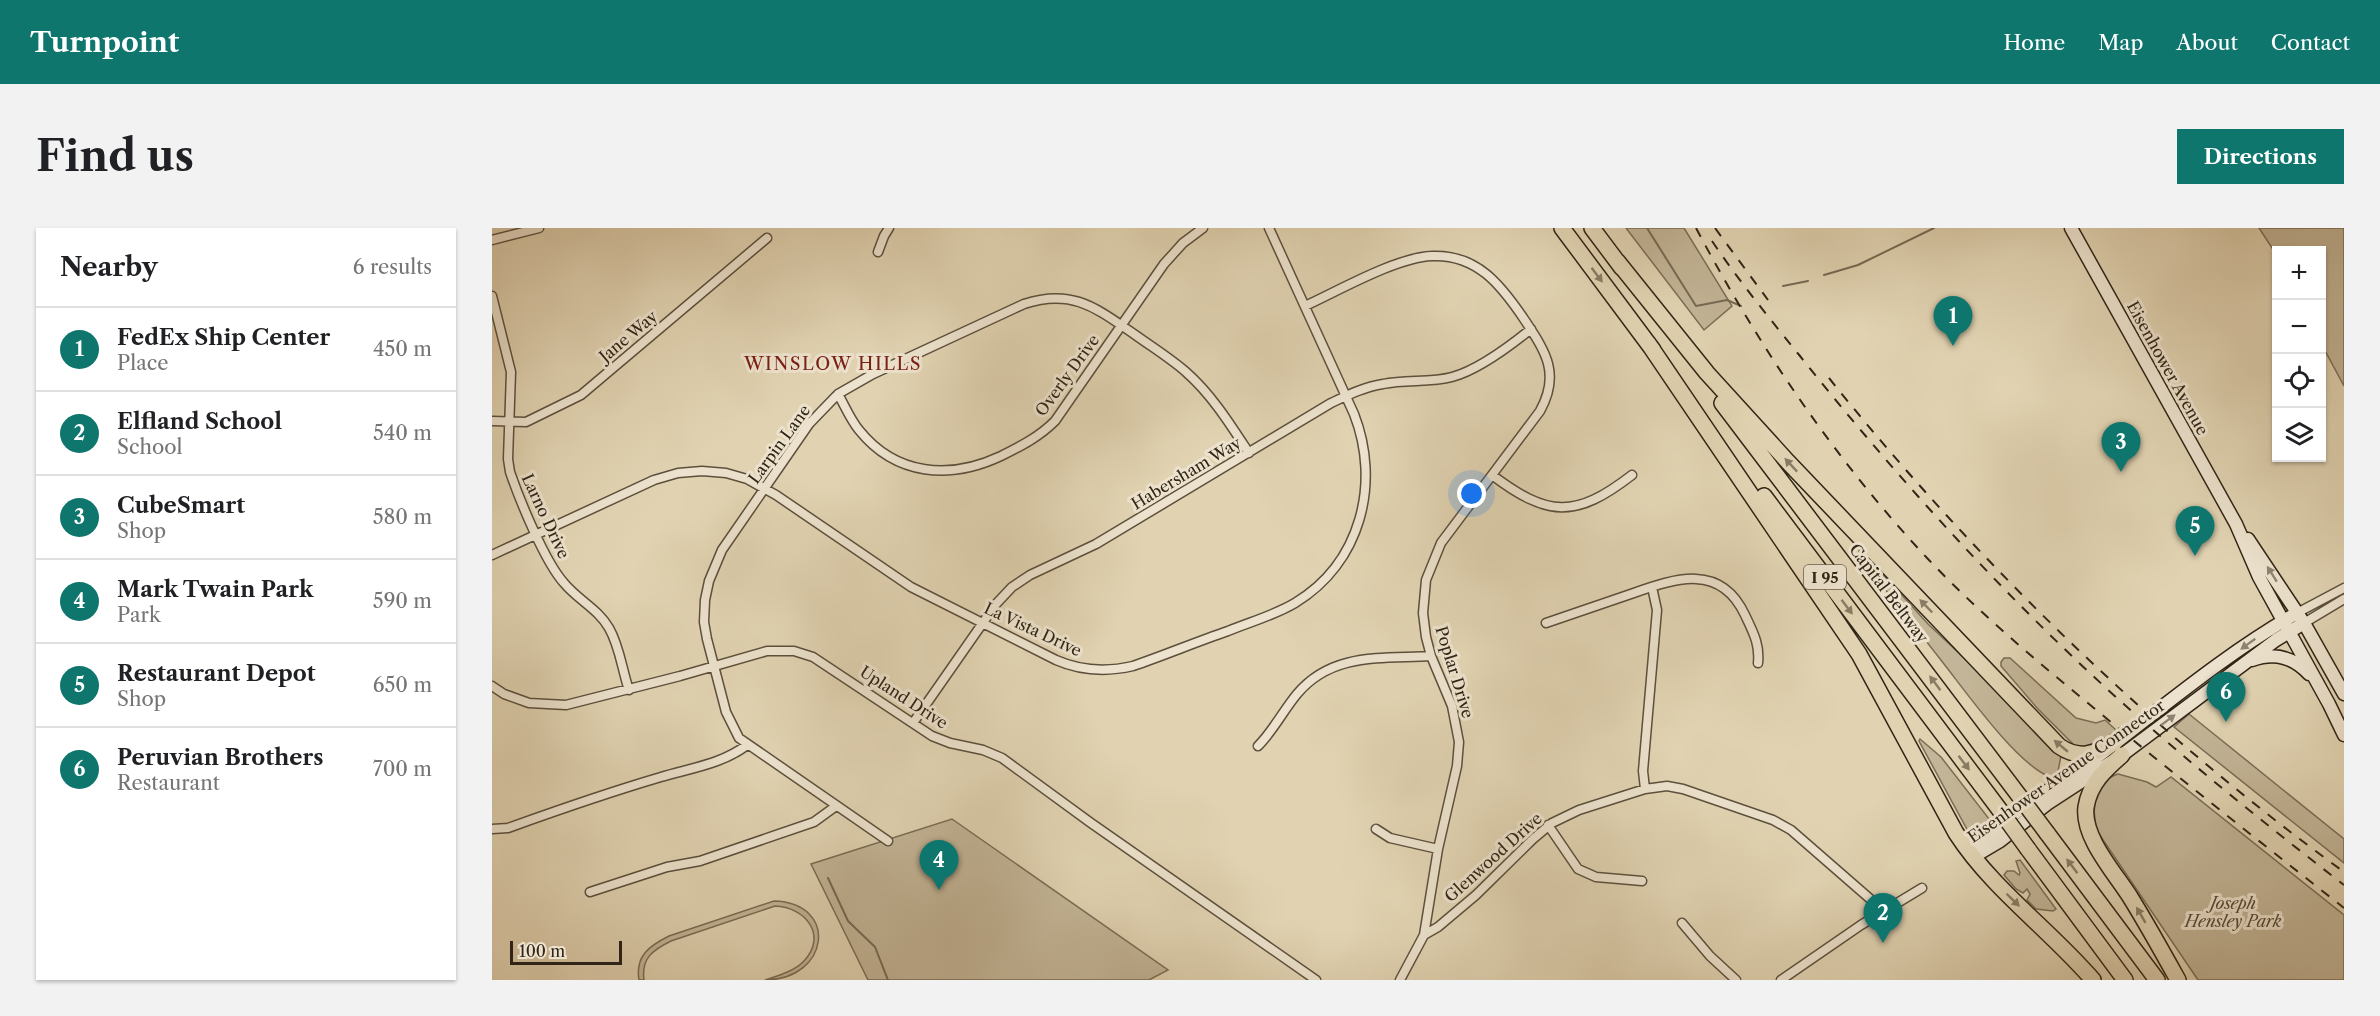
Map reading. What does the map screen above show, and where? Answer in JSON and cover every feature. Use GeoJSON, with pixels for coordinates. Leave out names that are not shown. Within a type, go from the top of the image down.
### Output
{"type":"FeatureCollection","features":[{"type":"Feature","properties":{"kind":"highway","name":"I 95"},"geometry":{"type":"LineString","coordinates":[[1562,228],[2125,980]]}},
{"type":"Feature","properties":{"kind":"highway","name":"Capital Beltway"},"geometry":{"type":"LineString","coordinates":[[1592,228],[2157,980]]}},
{"type":"Feature","properties":{"kind":"highway"},"geometry":{"type":"LineString","coordinates":[[1617,261],[1707,373],[1788,462],[2059,747],[2070,753],[2084,756],[2118,749]]}},
{"type":"Feature","properties":{"kind":"highway"},"geometry":{"type":"LineString","coordinates":[[1647,343],[1859,654],[1956,833],[1972,857],[1990,878],[2093,980]]}},
{"type":"Feature","properties":{"kind":"highway"},"geometry":{"type":"LineString","coordinates":[[2118,749],[2091,789],[2086,809],[2086,821],[2105,859],[2178,980]]}},
{"type":"Feature","properties":{"kind":"main road","name":"Eisenhower Avenue"},"geometry":{"type":"LineString","coordinates":[[2071,228],[2236,524],[2259,577],[2344,735]]}},
{"type":"Feature","properties":{"kind":"main road","name":"Eisenhower Avenue"},"geometry":{"type":"LineString","coordinates":[[2236,524],[2266,564],[2344,694]]}},
{"type":"Feature","properties":{"kind":"main road","name":"Eisenhower Avenue Connector"},"geometry":{"type":"LineString","coordinates":[[2118,749],[2247,645],[2300,618]]}},
{"type":"Feature","properties":{"kind":"main road","name":"Eisenhower Avenue Connector"},"geometry":{"type":"LineString","coordinates":[[1972,857],[1981,844],[2018,812],[2118,749],[2243,664],[2286,626]]}},
{"type":"Feature","properties":{"kind":"main road"},"geometry":{"type":"LineString","coordinates":[[2243,664],[2261,657],[2282,657],[2300,665],[2319,686]]}},
{"type":"Feature","properties":{"kind":"street"},"geometry":{"type":"LineString","coordinates":[[492,240],[539,228]]}},
{"type":"Feature","properties":{"kind":"street"},"geometry":{"type":"LineString","coordinates":[[878,252],[889,228]]}},
{"type":"Feature","properties":{"kind":"street","name":"Overly Drive"},"geometry":{"type":"LineString","coordinates":[[838,394],[860,431],[875,446],[890,457],[909,465],[930,470],[949,471],[970,468],[1024,445],[1047,428],[1062,412],[1168,259],[1183,243],[1203,228]]}},
{"type":"Feature","properties":{"kind":"street","name":"La Vista Drive"},"geometry":{"type":"LineString","coordinates":[[492,555],[654,480],[678,473],[702,471],[726,473],[747,479],[893,576],[1064,663],[1086,669],[1109,670],[1142,663],[1272,614],[1297,602],[1319,585],[1339,562],[1353,537],[1363,509],[1367,480],[1366,453],[1359,426],[1269,228]]}},
{"type":"Feature","properties":{"kind":"street","name":"Jane Way"},"geometry":{"type":"LineString","coordinates":[[492,421],[526,422],[581,395],[767,238]]}},
{"type":"Feature","properties":{"kind":"street","name":"Poplar Drive"},"geometry":{"type":"LineString","coordinates":[[1305,306],[1403,261],[1424,256],[1443,256],[1468,262],[1491,276],[1505,291],[1531,329],[1543,347],[1548,360],[1550,377],[1547,396],[1540,411],[1441,543],[1429,568],[1424,590],[1423,613],[1431,656],[1452,706],[1459,742],[1457,766],[1438,849],[1424,935]]}},
{"type":"Feature","properties":{"kind":"street","name":"Larno Drive"},"geometry":{"type":"LineString","coordinates":[[492,296],[511,367],[510,472],[555,573],[596,610],[609,627],[616,642],[629,690]]}},
{"type":"Feature","properties":{"kind":"street","name":"Larpin Lane"},"geometry":{"type":"LineString","coordinates":[[888,841],[740,738],[729,721],[714,667],[705,622],[705,600],[709,581],[722,550],[809,424],[838,394],[873,374],[1035,301],[1058,298],[1079,301],[1098,309],[1175,363],[1199,384],[1225,415],[1249,453]]}},
{"type":"Feature","properties":{"kind":"street","name":"Habersham Way"},"geometry":{"type":"LineString","coordinates":[[913,723],[983,622],[1004,595],[1020,581],[1096,544],[1347,396],[1383,383],[1440,379],[1458,375],[1475,367],[1531,329]]}},
{"type":"Feature","properties":{"kind":"street"},"geometry":{"type":"LineString","coordinates":[[1492,475],[1527,499],[1543,505],[1562,507],[1579,506],[1596,500],[1632,476]]}},
{"type":"Feature","properties":{"kind":"street"},"geometry":{"type":"LineString","coordinates":[[1546,623],[1675,579],[1692,578],[1708,581],[1725,589],[1740,605],[1755,636],[1759,650],[1758,663]]}},
{"type":"Feature","properties":{"kind":"street"},"geometry":{"type":"LineString","coordinates":[[1645,789],[1643,771],[1657,610],[1652,587]]}},
{"type":"Feature","properties":{"kind":"street"},"geometry":{"type":"LineString","coordinates":[[2300,618],[2344,588]]}},
{"type":"Feature","properties":{"kind":"street"},"geometry":{"type":"LineString","coordinates":[[2300,618],[2344,599]]}},
{"type":"Feature","properties":{"kind":"street","name":"Upland Drive"},"geometry":{"type":"LineString","coordinates":[[492,686],[516,699],[536,704],[556,706],[575,704],[767,651],[786,650],[803,653],[824,662],[940,740],[984,750],[1002,758],[1103,832],[1316,980]]}},
{"type":"Feature","properties":{"kind":"street"},"geometry":{"type":"LineString","coordinates":[[1258,746],[1300,691],[1331,668],[1363,658],[1431,656]]}},
{"type":"Feature","properties":{"kind":"street"},"geometry":{"type":"LineString","coordinates":[[492,829],[508,828],[727,758],[747,745]]}},
{"type":"Feature","properties":{"kind":"street","name":"Glenwood Drive"},"geometry":{"type":"LineString","coordinates":[[1400,980],[1424,935],[1438,927],[1469,900],[1548,825],[1580,810],[1645,789],[1667,786],[1683,789],[1782,825],[1801,837],[1884,911]]}},
{"type":"Feature","properties":{"kind":"street"},"geometry":{"type":"LineString","coordinates":[[590,892],[667,867],[700,861],[814,822],[836,806]]}},
{"type":"Feature","properties":{"kind":"street"},"geometry":{"type":"LineString","coordinates":[[1548,825],[1578,869],[1596,877],[1642,881]]}},
{"type":"Feature","properties":{"kind":"street"},"geometry":{"type":"LineString","coordinates":[[1376,829],[1396,840],[1438,849]]}},
{"type":"Feature","properties":{"kind":"street"},"geometry":{"type":"LineString","coordinates":[[1781,980],[1922,888]]}},
{"type":"Feature","properties":{"kind":"street"},"geometry":{"type":"LineString","coordinates":[[1682,922],[1710,956],[1736,980]]}},
{"type":"Feature","properties":{"kind":"green space"},"geometry":{"type":"Polygon","coordinates":[[[1626,228],[1684,228],[1732,306],[1704,330],[1626,228]]]}},
{"type":"Feature","properties":{"kind":"green space"},"geometry":{"type":"Polygon","coordinates":[[[2259,228],[2344,228],[2344,386],[2326,352],[2326,246],[2272,246],[2272,248],[2259,228]]]}},
{"type":"Feature","properties":{"kind":"green space"},"geometry":{"type":"Polygon","coordinates":[[[1859,551],[1862,551],[1928,624],[1978,671],[2061,756],[2058,771],[2051,777],[2038,770],[2009,744],[1859,557],[1859,551]]]}},
{"type":"Feature","properties":{"kind":"green space"},"geometry":{"type":"Polygon","coordinates":[[[2004,658],[2010,658],[2076,718],[2096,723],[2105,720],[2116,730],[2098,743],[2087,747],[2076,747],[2038,709],[2001,666],[2004,658]]]}},
{"type":"Feature","properties":{"kind":"green space"},"geometry":{"type":"Polygon","coordinates":[[[2189,714],[2344,839],[2344,863],[2174,727],[2189,714]]]}},
{"type":"Feature","properties":{"kind":"green space"},"geometry":{"type":"Polygon","coordinates":[[[1920,739],[1941,757],[1993,824],[1976,837],[1969,833],[1919,741],[1920,739]]]}},
{"type":"Feature","properties":{"kind":"green space","name":"Joseph Hensley Park"},"geometry":{"type":"Polygon","coordinates":[[[2118,774],[2147,782],[2156,787],[2171,777],[2344,915],[2344,980],[2198,980],[2097,831],[2094,814],[2096,797],[2104,783],[2118,774]]]}},
{"type":"Feature","properties":{"kind":"green space"},"geometry":{"type":"Polygon","coordinates":[[[952,819],[1168,970],[1149,980],[868,980],[811,864],[952,819]]]}},
{"type":"Feature","properties":{"kind":"green space"},"geometry":{"type":"Polygon","coordinates":[[[2020,860],[2056,909],[2053,911],[2036,909],[2027,900],[2030,894],[2027,889],[2023,893],[2016,889],[2004,875],[2007,871],[2014,871],[2019,875],[2016,861],[2020,860]]]}},
{"type":"Feature","properties":{"kind":"green space"},"geometry":{"type":"Polygon","coordinates":[[[774,901],[795,905],[809,914],[817,927],[818,941],[813,956],[803,968],[786,977],[765,980],[786,973],[800,965],[811,951],[814,942],[810,924],[804,917],[796,911],[775,906],[665,944],[646,960],[644,980],[639,980],[641,958],[662,940],[774,901]]]}},
{"type":"Feature","properties":{"kind":"waterway"},"geometry":{"type":"LineString","coordinates":[[1647,228],[1696,306],[1727,300],[1741,306]]}},
{"type":"Feature","properties":{"kind":"waterway"},"geometry":{"type":"LineString","coordinates":[[1824,275],[1858,265],[1934,228]]}},
{"type":"Feature","properties":{"kind":"waterway"},"geometry":{"type":"LineString","coordinates":[[1783,286],[1808,281]]}},
{"type":"Feature","properties":{"kind":"waterway"},"geometry":{"type":"LineString","coordinates":[[828,878],[848,921],[875,947],[888,980]]}},
{"type":"Feature","properties":{"kind":"railway"},"geometry":{"type":"LineString","coordinates":[[1696,228],[1746,316],[1801,401],[1862,483],[1928,559],[1992,621],[2060,680],[2194,790],[2344,908]]}},
{"type":"Feature","properties":{"kind":"railway"},"geometry":{"type":"LineString","coordinates":[[1715,228],[1768,300]]}},
{"type":"Feature","properties":{"kind":"railway"},"geometry":{"type":"LineString","coordinates":[[1712,241],[1755,300],[1878,451],[2003,588],[2136,715],[2238,802],[2344,885]]}},
{"type":"Feature","properties":{"kind":"railway"},"geometry":{"type":"LineString","coordinates":[[1829,378],[1945,513],[2006,579],[2070,642],[2136,704],[2204,762],[2273,819],[2344,872]]}},
{"type":"Feature","properties":{"kind":"place","name":"FedEx Ship Center"},"geometry":{"type":"Point","coordinates":[1953,346]}},
{"type":"Feature","properties":{"kind":"place","name":"CubeSmart"},"geometry":{"type":"Point","coordinates":[2121,472]}},
{"type":"Feature","properties":{"kind":"place","name":"Restaurant Depot"},"geometry":{"type":"Point","coordinates":[2195,556]}},
{"type":"Feature","properties":{"kind":"place","name":"Peruvian Brothers"},"geometry":{"type":"Point","coordinates":[2226,722]}},
{"type":"Feature","properties":{"kind":"place","name":"Mark Twain Park"},"geometry":{"type":"Point","coordinates":[939,890]}},
{"type":"Feature","properties":{"kind":"place","name":"Elfland School"},"geometry":{"type":"Point","coordinates":[1883,943]}},
{"type":"Feature","properties":{"kind":"district","name":"WINSLOW HILLS"},"geometry":{"type":"Point","coordinates":[833,364]}}]}
